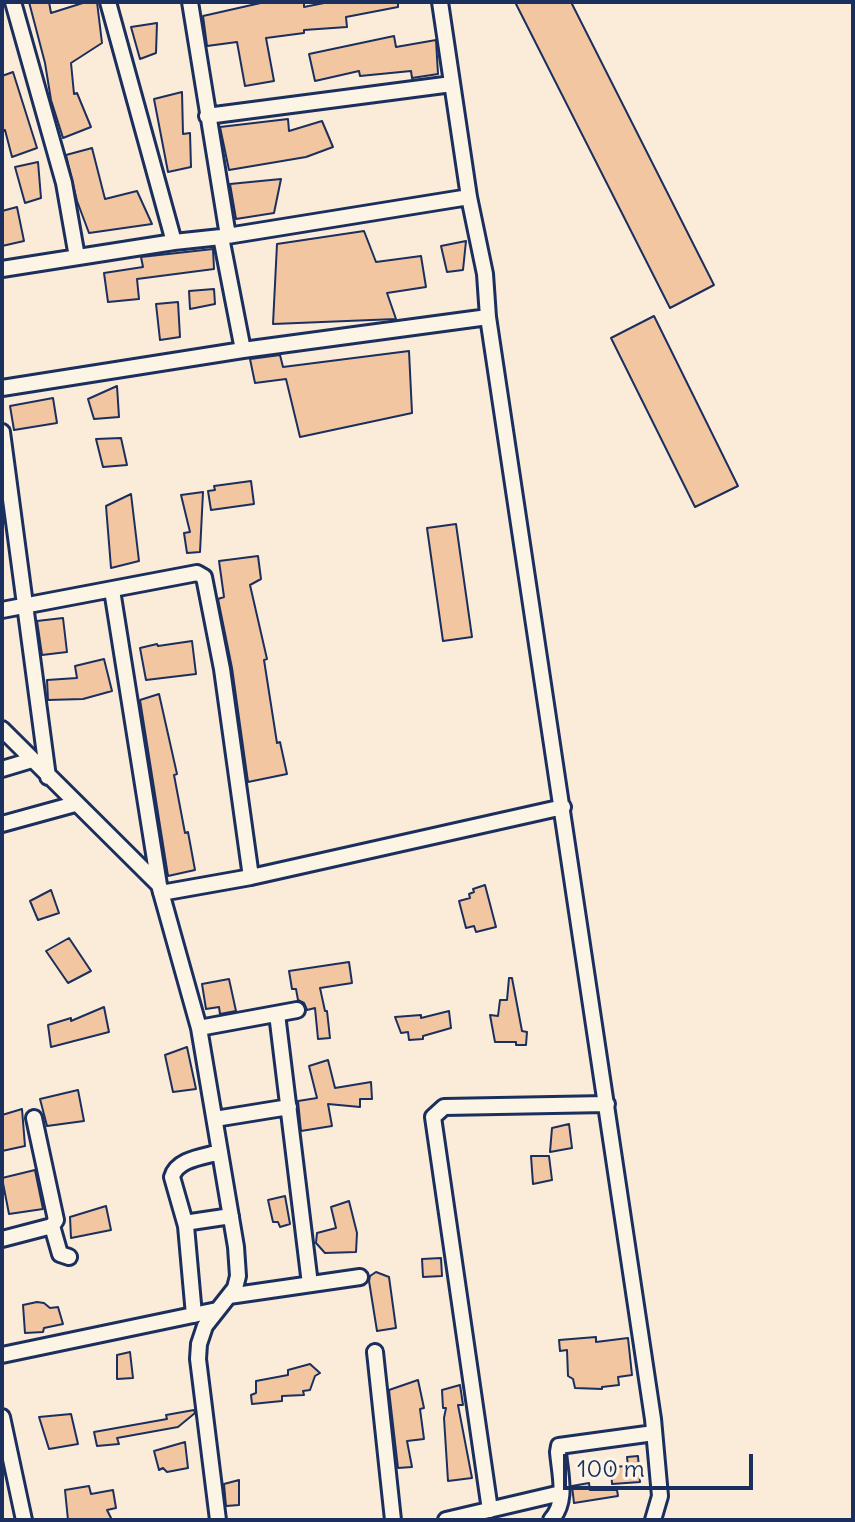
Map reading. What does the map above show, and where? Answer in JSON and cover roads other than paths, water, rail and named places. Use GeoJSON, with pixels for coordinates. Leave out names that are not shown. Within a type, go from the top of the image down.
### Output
{"type":"FeatureCollection","features":[{"type":"Feature","properties":{"kind":"street"},"geometry":{"type":"LineString","coordinates":[[13,2],[64,183],[77,257]]}},
{"type":"Feature","properties":{"kind":"street"},"geometry":{"type":"LineString","coordinates":[[108,2],[174,242]]}},
{"type":"Feature","properties":{"kind":"street"},"geometry":{"type":"LineString","coordinates":[[190,2],[243,350]]}},
{"type":"Feature","properties":{"kind":"street"},"geometry":{"type":"LineString","coordinates":[[440,2],[469,197],[485,274],[488,317],[654,1433],[660,1496],[653,1520]]}},
{"type":"Feature","properties":{"kind":"street"},"geometry":{"type":"LineString","coordinates":[[207,116],[452,84]]}},
{"type":"Feature","properties":{"kind":"street"},"geometry":{"type":"LineString","coordinates":[[2,269],[469,197]]}},
{"type":"Feature","properties":{"kind":"street"},"geometry":{"type":"LineString","coordinates":[[2,388],[243,350],[488,317]]}},
{"type":"Feature","properties":{"kind":"street"},"geometry":{"type":"LineString","coordinates":[[2,432],[6,507],[48,777]]}},
{"type":"Feature","properties":{"kind":"street"},"geometry":{"type":"LineString","coordinates":[[2,610],[197,573],[206,579],[251,877]]}},
{"type":"Feature","properties":{"kind":"street"},"geometry":{"type":"LineString","coordinates":[[112,590],[160,889],[199,1028],[231,1216],[238,1276],[229,1296],[205,1326],[199,1344],[198,1359],[218,1520]]}},
{"type":"Feature","properties":{"kind":"street"},"geometry":{"type":"LineString","coordinates":[[2,729],[160,889]]}},
{"type":"Feature","properties":{"kind":"street"},"geometry":{"type":"LineString","coordinates":[[2,769],[32,760]]}},
{"type":"Feature","properties":{"kind":"street"},"geometry":{"type":"LineString","coordinates":[[2,824],[75,804]]}},
{"type":"Feature","properties":{"kind":"street"},"geometry":{"type":"LineString","coordinates":[[160,889],[251,877],[563,807]]}},
{"type":"Feature","properties":{"kind":"street"},"geometry":{"type":"LineString","coordinates":[[199,1028],[297,1010]]}},
{"type":"Feature","properties":{"kind":"street"},"geometry":{"type":"LineString","coordinates":[[277,1014],[310,1284]]}},
{"type":"Feature","properties":{"kind":"street"},"geometry":{"type":"LineString","coordinates":[[490,1510],[433,1117],[444,1107],[607,1104]]}},
{"type":"Feature","properties":{"kind":"street"},"geometry":{"type":"LineString","coordinates":[[215,1119],[289,1107]]}},
{"type":"Feature","properties":{"kind":"street"},"geometry":{"type":"LineString","coordinates":[[2,1239],[52,1226],[56,1220],[34,1118]]}},
{"type":"Feature","properties":{"kind":"street"},"geometry":{"type":"LineString","coordinates":[[194,1315],[186,1226],[172,1177],[180,1164],[220,1152]]}},
{"type":"Feature","properties":{"kind":"street"},"geometry":{"type":"LineString","coordinates":[[186,1226],[191,1222],[231,1216]]}},
{"type":"Feature","properties":{"kind":"street"},"geometry":{"type":"LineString","coordinates":[[52,1226],[60,1254],[69,1257]]}},
{"type":"Feature","properties":{"kind":"street"},"geometry":{"type":"LineString","coordinates":[[229,1296],[360,1277]]}},
{"type":"Feature","properties":{"kind":"street"},"geometry":{"type":"LineString","coordinates":[[2,1355],[217,1310]]}},
{"type":"Feature","properties":{"kind":"street"},"geometry":{"type":"LineString","coordinates":[[375,1352],[393,1520]]}},
{"type":"Feature","properties":{"kind":"street"},"geometry":{"type":"LineString","coordinates":[[2,1417],[9,1483],[24,1520]]}},
{"type":"Feature","properties":{"kind":"street"},"geometry":{"type":"LineString","coordinates":[[551,1520],[562,1507],[559,1446],[654,1433]]}},
{"type":"Feature","properties":{"kind":"street"},"geometry":{"type":"LineString","coordinates":[[446,1520],[561,1493]]}}]}
